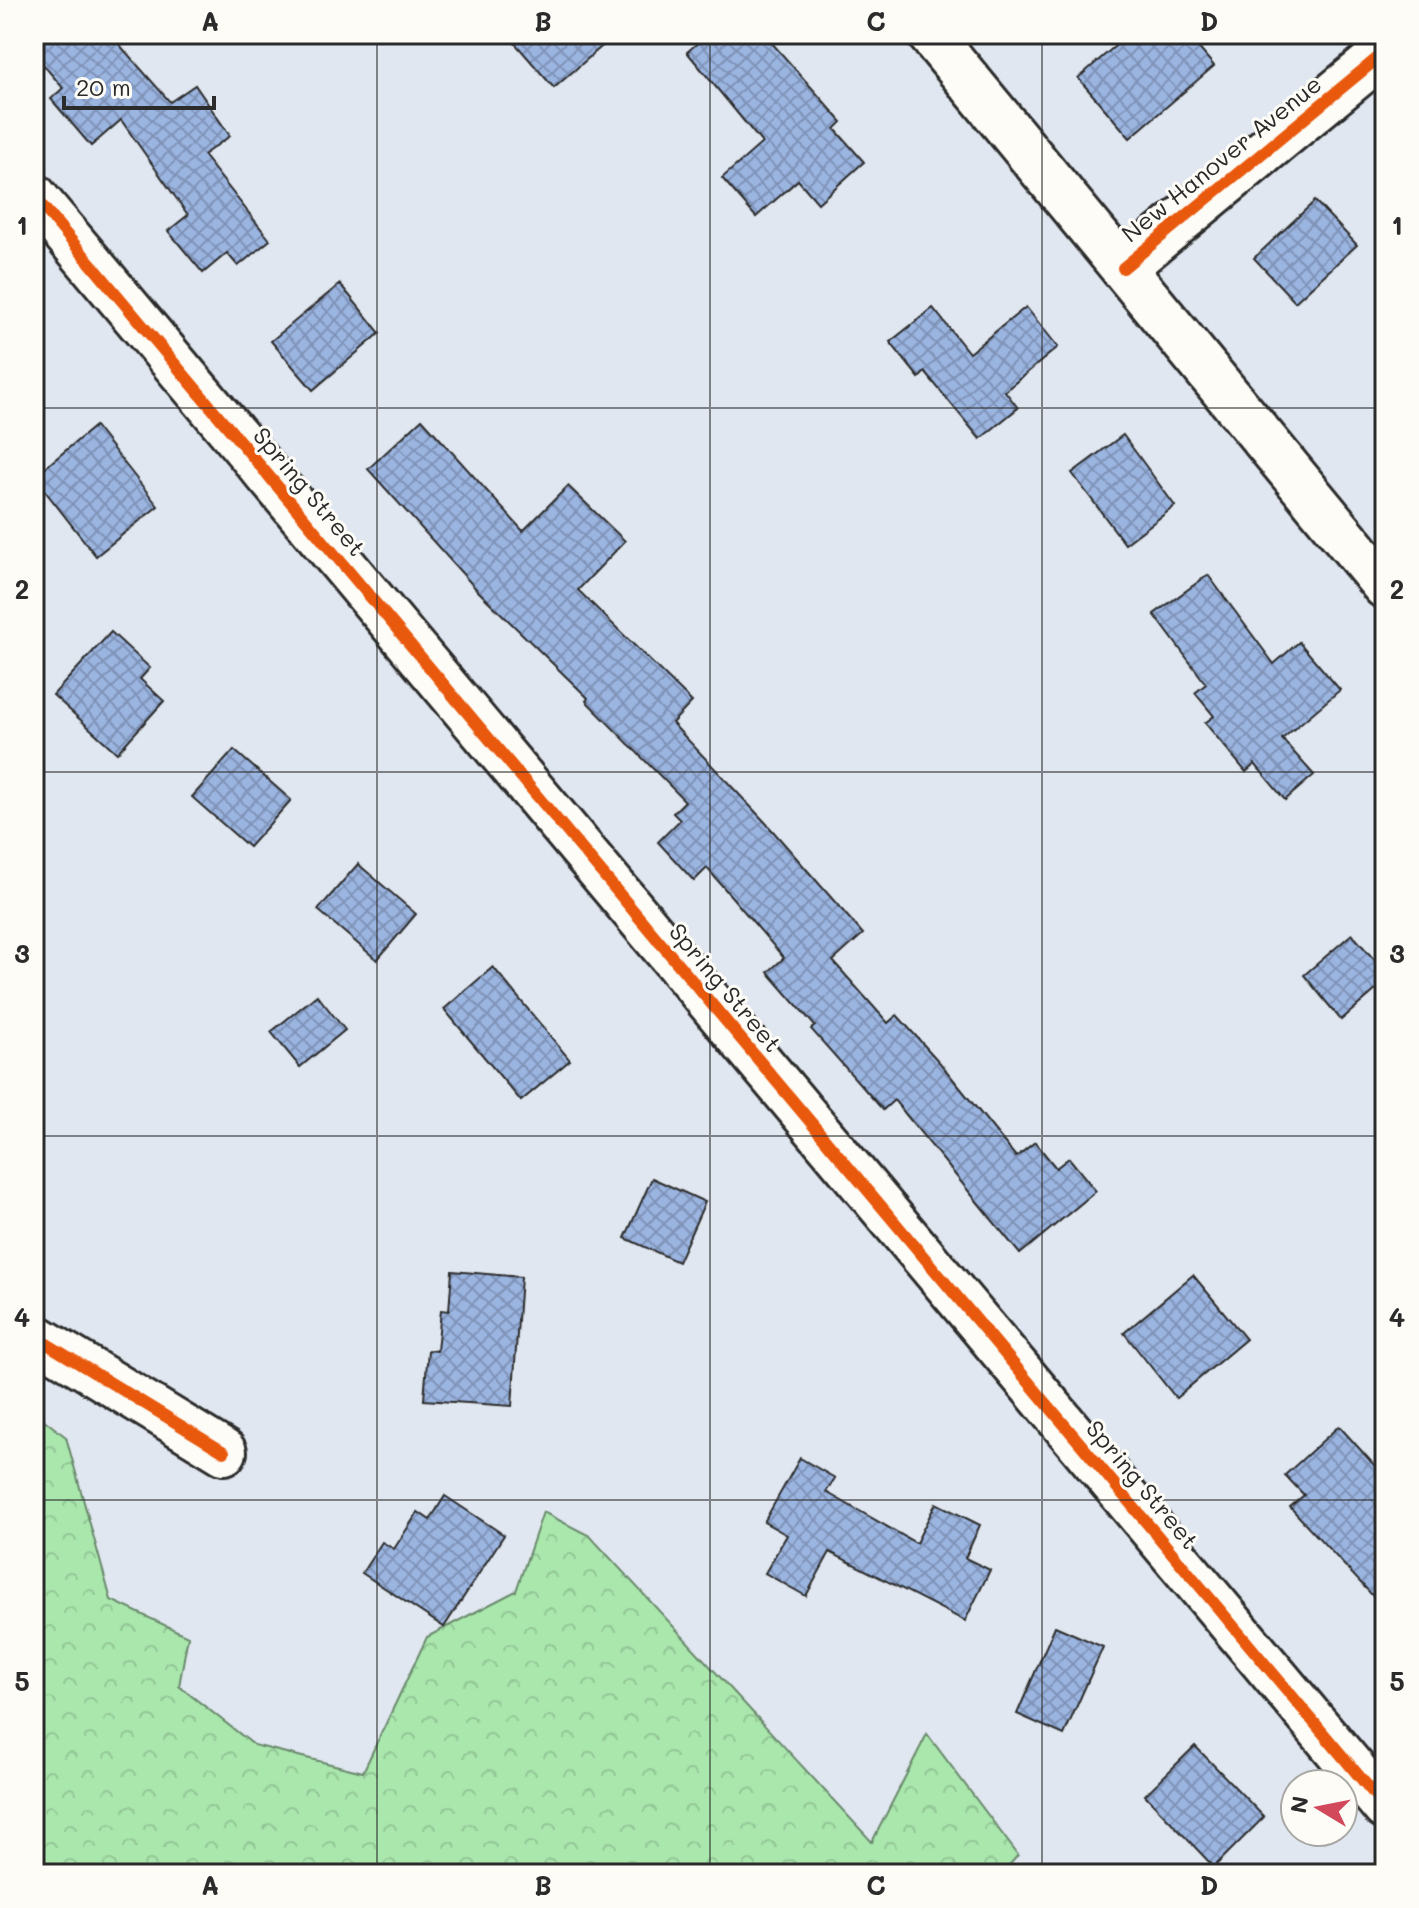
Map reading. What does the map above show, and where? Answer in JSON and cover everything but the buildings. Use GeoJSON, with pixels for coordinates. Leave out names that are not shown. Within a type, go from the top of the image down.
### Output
{"type":"FeatureCollection","features":[{"type":"Feature","properties":{"kind":"street","name":"New Hanover Avenue"},"geometry":{"type":"LineString","coordinates":[[930,34],[1385,586]]}},
{"type":"Feature","properties":{"kind":"street","name":"New Hanover Avenue"},"geometry":{"type":"LineString","coordinates":[[1123,268],[1385,52]]}},
{"type":"Feature","properties":{"kind":"street","name":"Spring Street"},"geometry":{"type":"LineString","coordinates":[[34,196],[1385,1807]]}},
{"type":"Feature","properties":{"kind":"street"},"geometry":{"type":"LineString","coordinates":[[34,1336],[224,1452]]}},
{"type":"Feature","properties":{"kind":"green space"},"geometry":{"type":"Polygon","coordinates":[[[34,1412],[66,1437],[111,1600],[188,1636],[179,1686],[254,1745],[363,1772],[427,1637],[516,1591],[543,1512],[590,1536],[872,1842],[927,1734],[1018,1855],[1002,1874],[34,1874],[34,1412]]]}},
{"type":"Feature","properties":{"kind":"cycle path"},"geometry":{"type":"LineString","coordinates":[[1123,268],[1385,52]]}},
{"type":"Feature","properties":{"kind":"cycle path"},"geometry":{"type":"LineString","coordinates":[[34,196],[1385,1807]]}},
{"type":"Feature","properties":{"kind":"cycle path"},"geometry":{"type":"LineString","coordinates":[[34,1336],[224,1452]]}}]}
